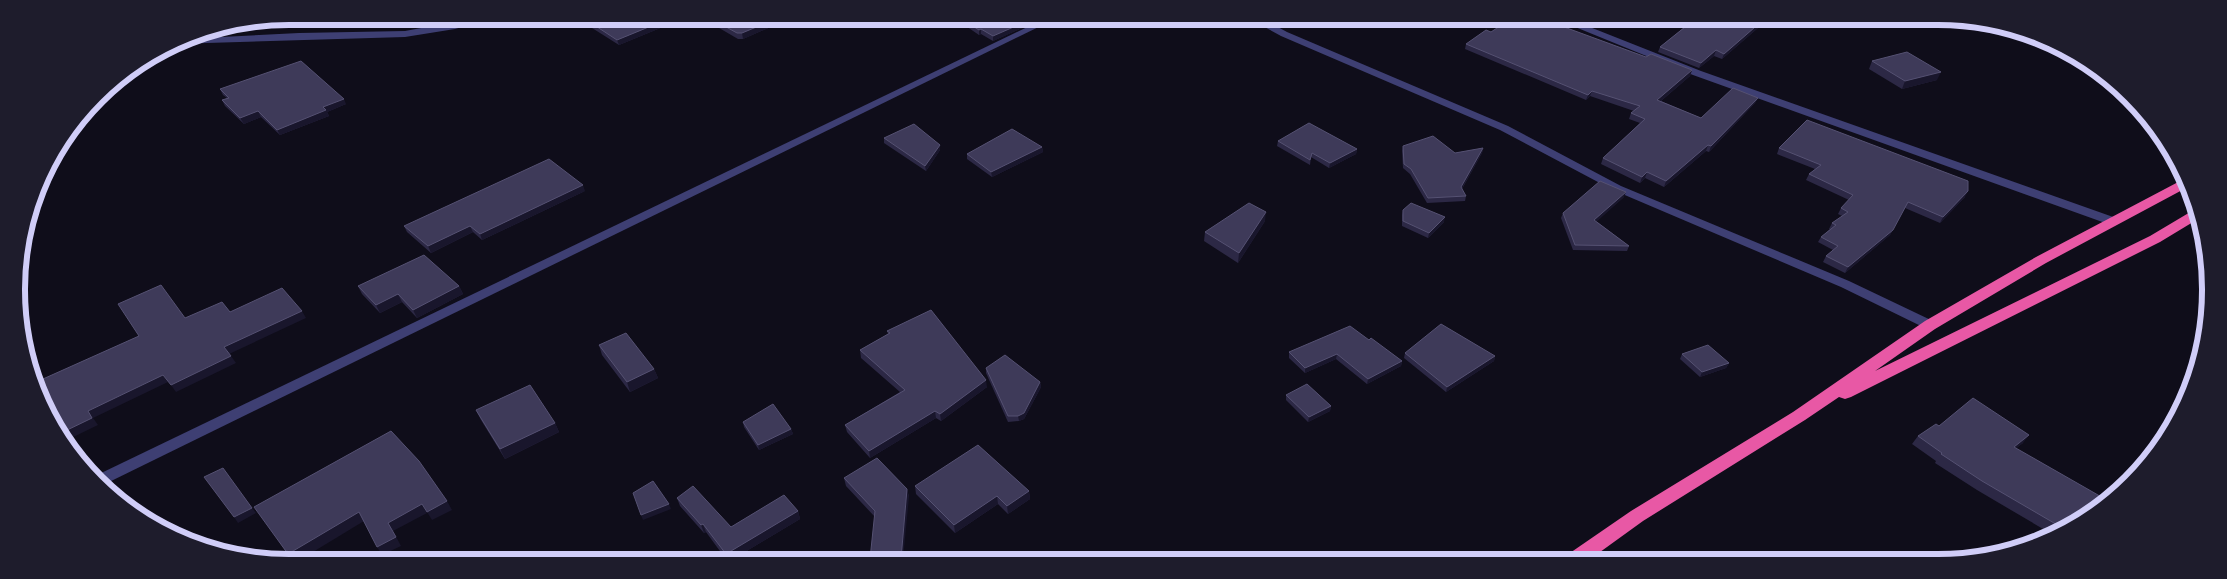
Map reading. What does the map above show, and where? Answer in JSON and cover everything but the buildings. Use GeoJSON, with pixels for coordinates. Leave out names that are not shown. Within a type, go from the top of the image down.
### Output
{"type":"FeatureCollection","features":[{"type":"Feature","properties":{"kind":"highway"},"geometry":{"type":"LineString","coordinates":[[1583,554],[1645,511],[1799,416],[1930,325],[2112,221],[2181,186]]}},
{"type":"Feature","properties":{"kind":"highway"},"geometry":{"type":"LineString","coordinates":[[1799,416],[2155,239],[2192,217]]}},
{"type":"Feature","properties":{"kind":"street"},"geometry":{"type":"LineString","coordinates":[[199,41],[299,36],[405,34],[459,25]]}},
{"type":"Feature","properties":{"kind":"street"},"geometry":{"type":"LineString","coordinates":[[104,478],[1038,25]]}},
{"type":"Feature","properties":{"kind":"street"},"geometry":{"type":"LineString","coordinates":[[1267,25],[1300,41],[1504,128],[1616,188],[1845,284],[1930,325]]}},
{"type":"Feature","properties":{"kind":"street"},"geometry":{"type":"LineString","coordinates":[[1576,25],[1832,123],[1984,174],[2112,221]]}}]}
